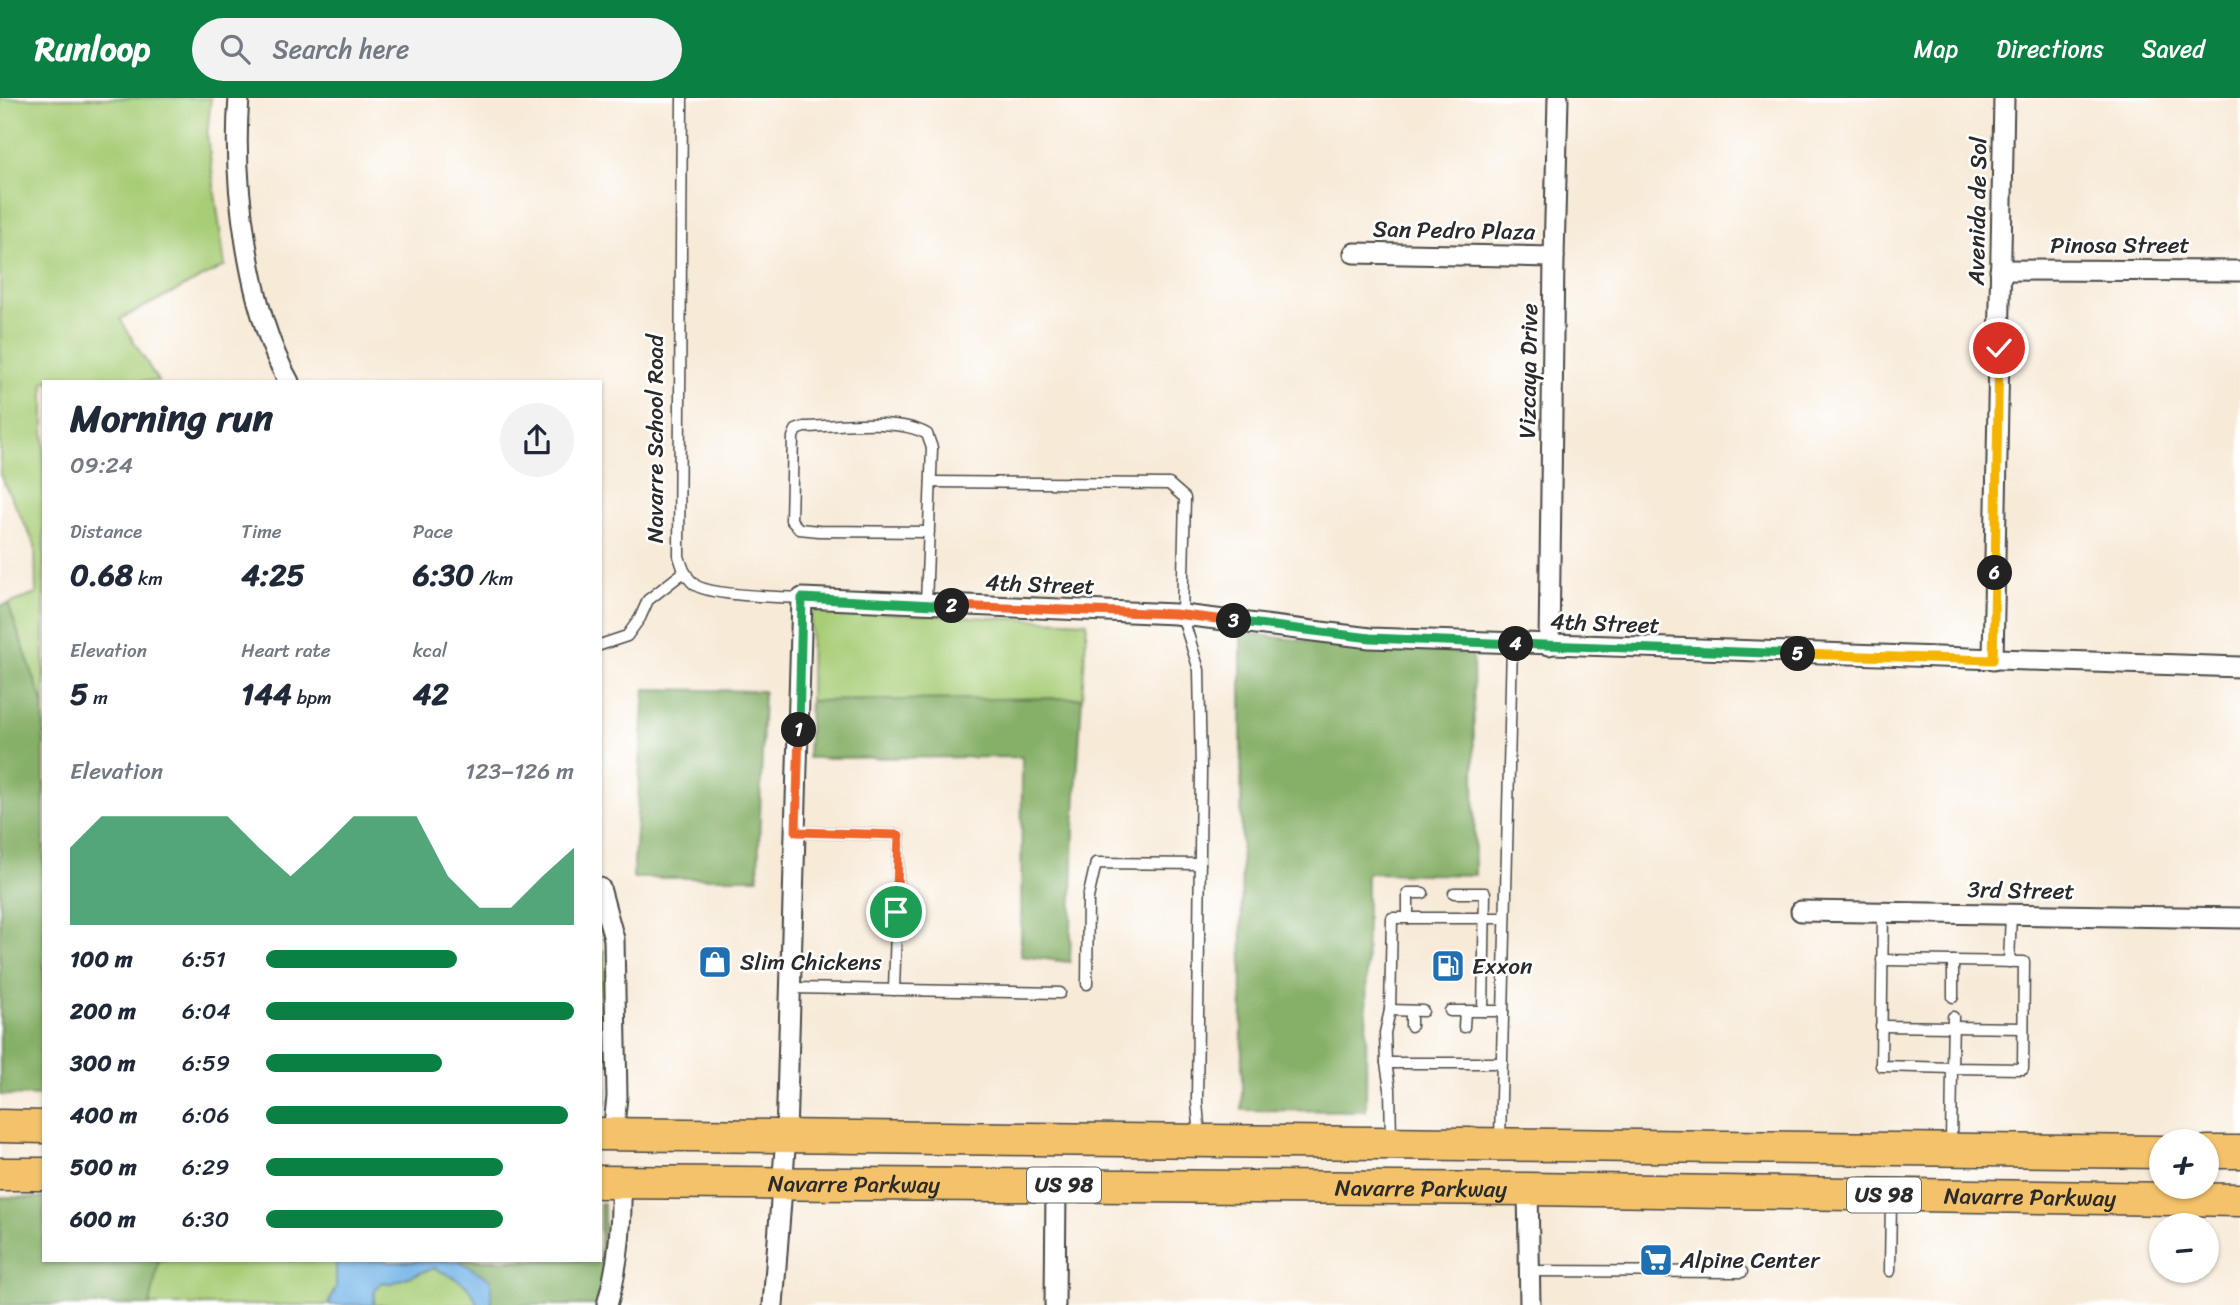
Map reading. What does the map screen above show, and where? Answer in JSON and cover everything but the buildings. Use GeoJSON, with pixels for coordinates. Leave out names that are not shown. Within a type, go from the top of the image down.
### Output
{"type":"FeatureCollection","features":[{"type":"Feature","properties":{"kind":"highway"},"geometry":{"type":"LineString","coordinates":[[0,1126],[42,1127]]}},
{"type":"Feature","properties":{"kind":"highway","name":"Navarre Parkway"},"geometry":{"type":"LineString","coordinates":[[607,1134],[2149,1152]]}},
{"type":"Feature","properties":{"kind":"highway"},"geometry":{"type":"LineString","coordinates":[[1203,1186],[1236,1172],[1459,1173],[1479,1169],[1493,1161],[1500,1144]]}},
{"type":"Feature","properties":{"kind":"highway"},"geometry":{"type":"LineString","coordinates":[[1528,1189],[1539,1171],[1555,1160],[1802,1160],[1827,1147]]}},
{"type":"Feature","properties":{"kind":"highway"},"geometry":{"type":"LineString","coordinates":[[2219,1152],[2240,1152]]}},
{"type":"Feature","properties":{"kind":"highway"},"geometry":{"type":"LineString","coordinates":[[0,1174],[42,1174]]}},
{"type":"Feature","properties":{"kind":"highway","name":"Navarre Parkway"},"geometry":{"type":"LineString","coordinates":[[611,1182],[1528,1189],[2240,1200]]}},
{"type":"Feature","properties":{"kind":"street"},"geometry":{"type":"LineString","coordinates":[[239,98],[239,180],[252,273],[269,339],[288,380]]}},
{"type":"Feature","properties":{"kind":"street","name":"Vizcaya Drive"},"geometry":{"type":"LineString","coordinates":[[1549,645],[1558,98]]}},
{"type":"Feature","properties":{"kind":"street","name":"Avenida de Sol"},"geometry":{"type":"LineString","coordinates":[[1993,660],[2004,98]]}},
{"type":"Feature","properties":{"kind":"street","name":"San Pedro Plaza"},"geometry":{"type":"LineString","coordinates":[[1354,253],[1554,257]]}},
{"type":"Feature","properties":{"kind":"street","name":"Pinosa Street"},"geometry":{"type":"LineString","coordinates":[[2000,270],[2240,271]]}},
{"type":"Feature","properties":{"kind":"street"},"geometry":{"type":"LineString","coordinates":[[773,1305],[786,1136],[802,598]]}},
{"type":"Feature","properties":{"kind":"street","name":"4th Street"},"geometry":{"type":"LineString","coordinates":[[802,598],[1182,615],[1370,638],[2240,667]]}},
{"type":"Feature","properties":{"kind":"street"},"geometry":{"type":"LineString","coordinates":[[602,895],[614,939],[617,1097],[607,1134]]}},
{"type":"Feature","properties":{"kind":"street","name":"3rd Street"},"geometry":{"type":"LineString","coordinates":[[1801,911],[2240,918]]}},
{"type":"Feature","properties":{"kind":"street"},"geometry":{"type":"LineString","coordinates":[[607,1305],[613,1285],[622,1214],[611,1182]]}},
{"type":"Feature","properties":{"kind":"street"},"geometry":{"type":"LineString","coordinates":[[1055,1305],[1056,1185]]}},
{"type":"Feature","properties":{"kind":"street"},"geometry":{"type":"LineString","coordinates":[[1528,1189],[1530,1305]]}},
{"type":"Feature","properties":{"kind":"lane","name":"Navarre School Road"},"geometry":{"type":"LineString","coordinates":[[682,98],[679,555],[684,572],[695,586],[718,592],[802,598]]}},
{"type":"Feature","properties":{"kind":"lane"},"geometry":{"type":"LineString","coordinates":[[926,605],[929,532],[931,482],[932,448],[927,434],[917,428],[889,425],[804,426],[796,430],[793,436],[791,520],[799,529],[929,532]]}},
{"type":"Feature","properties":{"kind":"lane"},"geometry":{"type":"LineString","coordinates":[[931,482],[1169,484],[1185,498],[1182,615],[1199,670],[1197,1102],[1200,1141]]}},
{"type":"Feature","properties":{"kind":"lane"},"geometry":{"type":"LineString","coordinates":[[602,645],[627,636],[640,618],[648,600],[684,572]]}},
{"type":"Feature","properties":{"kind":"lane"},"geometry":{"type":"LineString","coordinates":[[1500,1144],[1512,644]]}},
{"type":"Feature","properties":{"kind":"lane"},"geometry":{"type":"LineString","coordinates":[[796,832],[899,835],[894,990]]}},
{"type":"Feature","properties":{"kind":"lane"},"geometry":{"type":"LineString","coordinates":[[1087,984],[1088,898],[1096,863],[1200,864]]}},
{"type":"Feature","properties":{"kind":"lane"},"geometry":{"type":"LineString","coordinates":[[1408,918],[1408,893],[1423,893]]}},
{"type":"Feature","properties":{"kind":"lane"},"geometry":{"type":"LineString","coordinates":[[1454,893],[1485,893],[1483,1011]]}},
{"type":"Feature","properties":{"kind":"lane"},"geometry":{"type":"LineString","coordinates":[[1882,960],[2024,962],[2023,1069],[1881,1066],[1881,1026],[1882,960],[1883,912]]}},
{"type":"Feature","properties":{"kind":"lane"},"geometry":{"type":"LineString","coordinates":[[2009,962],[2011,914]]}},
{"type":"Feature","properties":{"kind":"lane"},"geometry":{"type":"LineString","coordinates":[[1391,1143],[1385,1033],[1390,1010],[1392,918],[1505,918]]}},
{"type":"Feature","properties":{"kind":"lane"},"geometry":{"type":"LineString","coordinates":[[1953,961],[1953,997]]}},
{"type":"Feature","properties":{"kind":"lane"},"geometry":{"type":"LineString","coordinates":[[792,988],[1060,993]]}},
{"type":"Feature","properties":{"kind":"lane"},"geometry":{"type":"LineString","coordinates":[[1390,1010],[1423,1011]]}},
{"type":"Feature","properties":{"kind":"lane"},"geometry":{"type":"LineString","coordinates":[[1411,1011],[1411,1026]]}},
{"type":"Feature","properties":{"kind":"lane"},"geometry":{"type":"LineString","coordinates":[[1450,1011],[1503,1011]]}},
{"type":"Feature","properties":{"kind":"lane"},"geometry":{"type":"LineString","coordinates":[[1464,1027],[1465,1011]]}},
{"type":"Feature","properties":{"kind":"lane"},"geometry":{"type":"LineString","coordinates":[[1881,1026],[1953,1022],[2023,1028]]}},
{"type":"Feature","properties":{"kind":"lane"},"geometry":{"type":"LineString","coordinates":[[1951,1150],[1953,1022]]}},
{"type":"Feature","properties":{"kind":"lane"},"geometry":{"type":"LineString","coordinates":[[1386,1063],[1410,1059],[1463,1059],[1502,1063]]}},
{"type":"Feature","properties":{"kind":"lane"},"geometry":{"type":"LineString","coordinates":[[1890,1271],[1891,1195]]}},
{"type":"Feature","properties":{"kind":"lane"},"geometry":{"type":"LineString","coordinates":[[1529,1271],[1742,1272]]}},
{"type":"Feature","properties":{"kind":"green space"},"geometry":{"type":"Polygon","coordinates":[[[0,98],[211,98],[207,135],[225,266],[120,319],[157,380],[42,380],[42,700],[8,604],[36,594],[35,545],[0,475],[0,98]]]}},
{"type":"Feature","properties":{"kind":"green space"},"geometry":{"type":"Polygon","coordinates":[[[8,604],[42,700],[42,1096],[0,1095],[0,606],[8,604]]]}},
{"type":"Feature","properties":{"kind":"green space"},"geometry":{"type":"Polygon","coordinates":[[[811,610],[1087,622],[1082,698],[810,701],[811,610]]]}},
{"type":"Feature","properties":{"kind":"green space"},"geometry":{"type":"Polygon","coordinates":[[[1241,633],[1369,649],[1473,653],[1475,875],[1367,873],[1366,1111],[1242,1110],[1241,633]]]}},
{"type":"Feature","properties":{"kind":"green space"},"geometry":{"type":"Polygon","coordinates":[[[645,689],[764,691],[758,878],[633,878],[645,689]]]}},
{"type":"Feature","properties":{"kind":"green space"},"geometry":{"type":"Polygon","coordinates":[[[1082,698],[1070,962],[1021,956],[1022,757],[808,758],[810,701],[1082,698]]]}},
{"type":"Feature","properties":{"kind":"green space"},"geometry":{"type":"Polygon","coordinates":[[[602,951],[605,951],[607,1103],[602,1103],[602,951]]]}},
{"type":"Feature","properties":{"kind":"green space"},"geometry":{"type":"Polygon","coordinates":[[[0,1197],[42,1198],[42,1262],[159,1262],[150,1305],[0,1305],[0,1197]]]}},
{"type":"Feature","properties":{"kind":"green space"},"geometry":{"type":"Polygon","coordinates":[[[604,1203],[605,1273],[597,1305],[491,1305],[490,1280],[461,1262],[602,1262],[604,1203]]]}},
{"type":"Feature","properties":{"kind":"green space"},"geometry":{"type":"Polygon","coordinates":[[[159,1262],[336,1262],[336,1287],[328,1305],[150,1305],[159,1262]]]}},
{"type":"Feature","properties":{"kind":"green space"},"geometry":{"type":"Polygon","coordinates":[[[434,1268],[466,1286],[475,1297],[477,1305],[374,1305],[375,1290],[382,1282],[391,1283],[434,1268]]]}},
{"type":"Feature","properties":{"kind":"water"},"geometry":{"type":"Polygon","coordinates":[[[336,1262],[461,1262],[491,1280],[491,1305],[477,1305],[475,1297],[466,1286],[434,1268],[391,1283],[382,1282],[375,1290],[374,1305],[328,1305],[336,1287],[336,1262]]]}},
{"type":"Feature","properties":{"kind":"place","name":"Slim Chickens"},"geometry":{"type":"Point","coordinates":[715,962]}},
{"type":"Feature","properties":{"kind":"place","name":"Exxon"},"geometry":{"type":"Point","coordinates":[1448,966]}},
{"type":"Feature","properties":{"kind":"place","name":"Alpine Center"},"geometry":{"type":"Point","coordinates":[1656,1260]}},
{"type":"Feature","properties":{"kind":"route"},"geometry":{"type":"LineString","coordinates":[[896,912],[899,835],[796,832],[802,598],[1175,614],[1370,638],[1993,660],[1999,348]]}}]}
